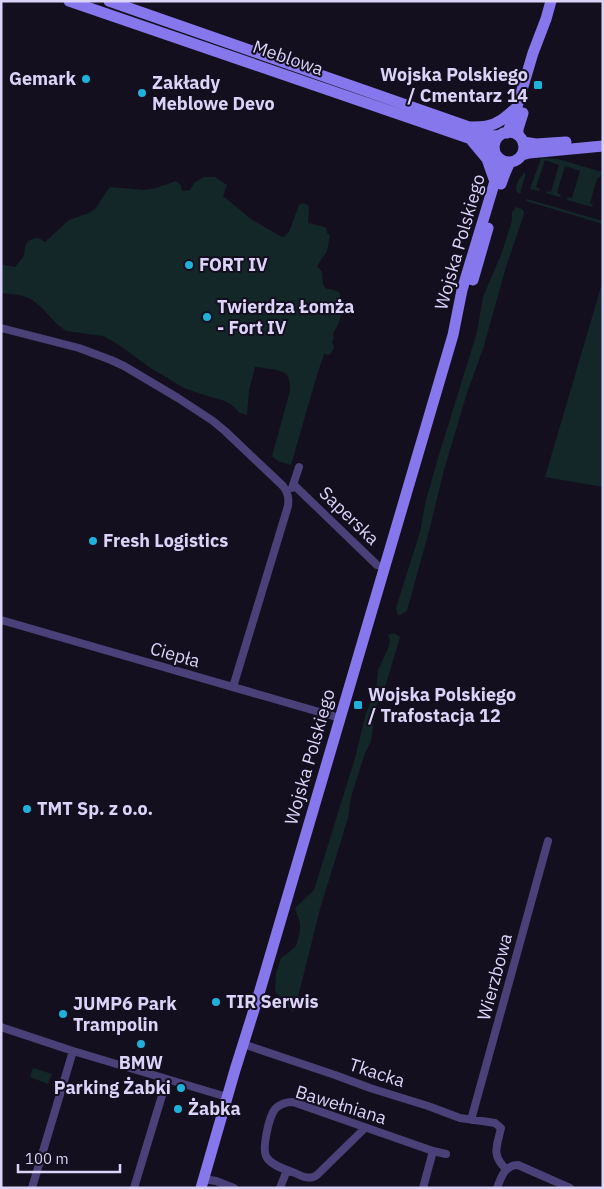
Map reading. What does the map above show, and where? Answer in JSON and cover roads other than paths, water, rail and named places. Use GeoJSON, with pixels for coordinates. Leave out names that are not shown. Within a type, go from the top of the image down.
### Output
{"type":"FeatureCollection","features":[{"type":"Feature","properties":{"kind":"main road","name":"Meblowa"},"geometry":{"type":"LineString","coordinates":[[69,1],[483,143],[496,154]]}},
{"type":"Feature","properties":{"kind":"main road","name":"Meblowa"},"geometry":{"type":"LineString","coordinates":[[110,1],[469,127],[486,135],[512,137],[536,144],[588,140],[603,144]]}},
{"type":"Feature","properties":{"kind":"main road"},"geometry":{"type":"LineString","coordinates":[[512,137],[516,108],[552,1]]}},
{"type":"Feature","properties":{"kind":"main road"},"geometry":{"type":"LineString","coordinates":[[546,19],[541,51],[520,122],[512,137],[494,144],[496,154],[503,161],[510,162],[529,153],[603,144]]}},
{"type":"Feature","properties":{"kind":"main road"},"geometry":{"type":"LineString","coordinates":[[469,127],[494,124],[516,108]]}},
{"type":"Feature","properties":{"kind":"main road"},"geometry":{"type":"LineString","coordinates":[[512,137],[524,148],[522,155]]}},
{"type":"Feature","properties":{"kind":"main road"},"geometry":{"type":"LineString","coordinates":[[470,140],[487,159],[495,182]]}},
{"type":"Feature","properties":{"kind":"main road","name":"Wojska Polskiego"},"geometry":{"type":"LineString","coordinates":[[453,335],[462,290],[495,182],[498,168],[496,154]]}},
{"type":"Feature","properties":{"kind":"main road","name":"Wojska Polskiego"},"geometry":{"type":"LineString","coordinates":[[202,1184],[453,335],[471,287],[510,162]]}},
{"type":"Feature","properties":{"kind":"street"},"geometry":{"type":"LineString","coordinates":[[1,328],[85,350],[130,370],[213,421],[283,486],[288,494],[288,506],[233,687]]}},
{"type":"Feature","properties":{"kind":"street"},"geometry":{"type":"LineString","coordinates":[[288,494],[294,484],[299,467]]}},
{"type":"Feature","properties":{"kind":"street","name":"Saperska"},"geometry":{"type":"LineString","coordinates":[[294,484],[377,565],[384,567]]}},
{"type":"Feature","properties":{"kind":"street","name":"Ciepła"},"geometry":{"type":"LineString","coordinates":[[1,620],[340,718]]}},
{"type":"Feature","properties":{"kind":"street","name":"Wierzbowa"},"geometry":{"type":"LineString","coordinates":[[471,1120],[548,841]]}},
{"type":"Feature","properties":{"kind":"street"},"geometry":{"type":"LineString","coordinates":[[1,1027],[227,1097]]}},
{"type":"Feature","properties":{"kind":"street","name":"Tkacka"},"geometry":{"type":"LineString","coordinates":[[243,1044],[460,1118],[495,1123],[501,1128],[496,1153],[497,1158],[499,1163],[506,1169]]}},
{"type":"Feature","properties":{"kind":"street"},"geometry":{"type":"LineString","coordinates":[[32,1188],[74,1051]]}},
{"type":"Feature","properties":{"kind":"street"},"geometry":{"type":"LineString","coordinates":[[134,1188],[167,1079]]}},
{"type":"Feature","properties":{"kind":"street","name":"Bawełniana"},"geometry":{"type":"LineString","coordinates":[[365,1128],[314,1178],[303,1177],[268,1159],[264,1149],[273,1112],[283,1103],[293,1102],[446,1154]]}},
{"type":"Feature","properties":{"kind":"street"},"geometry":{"type":"LineString","coordinates":[[423,1188],[434,1151]]}},
{"type":"Feature","properties":{"kind":"street"},"geometry":{"type":"LineString","coordinates":[[497,1188],[506,1169],[513,1165],[518,1165],[570,1188]]}},
{"type":"Feature","properties":{"kind":"street"},"geometry":{"type":"LineString","coordinates":[[280,1188],[287,1170]]}},
{"type":"Feature","properties":{"kind":"street"},"geometry":{"type":"LineString","coordinates":[[202,1184],[216,1180],[234,1188]]}},
{"type":"Feature","properties":{"kind":"place","name":"Gemark"},"geometry":{"type":"Point","coordinates":[86,79]}},
{"type":"Feature","properties":{"kind":"place","name":"Wojska Polskiego / Cmentarz 14"},"geometry":{"type":"Point","coordinates":[538,85]}},
{"type":"Feature","properties":{"kind":"place","name":"Zakłady Meblowe Devo"},"geometry":{"type":"Point","coordinates":[142,93]}},
{"type":"Feature","properties":{"kind":"place","name":"FORT IV"},"geometry":{"type":"Point","coordinates":[189,265]}},
{"type":"Feature","properties":{"kind":"place","name":"Twierdza Łomża - Fort IV"},"geometry":{"type":"Point","coordinates":[207,317]}},
{"type":"Feature","properties":{"kind":"place","name":"Fresh Logistics"},"geometry":{"type":"Point","coordinates":[93,541]}},
{"type":"Feature","properties":{"kind":"place","name":"Wojska Polskiego / Trafostacja 12"},"geometry":{"type":"Point","coordinates":[358,705]}},
{"type":"Feature","properties":{"kind":"place","name":"TMT Sp. z o.o."},"geometry":{"type":"Point","coordinates":[27,809]}},
{"type":"Feature","properties":{"kind":"place","name":"TIR Serwis"},"geometry":{"type":"Point","coordinates":[216,1002]}},
{"type":"Feature","properties":{"kind":"place","name":"JUMP6 Park Trampolin"},"geometry":{"type":"Point","coordinates":[63,1014]}},
{"type":"Feature","properties":{"kind":"place","name":"BMW"},"geometry":{"type":"Point","coordinates":[141,1044]}},
{"type":"Feature","properties":{"kind":"place","name":"Parking Żabki"},"geometry":{"type":"Point","coordinates":[181,1088]}},
{"type":"Feature","properties":{"kind":"place","name":"Żabka"},"geometry":{"type":"Point","coordinates":[178,1109]}}]}
